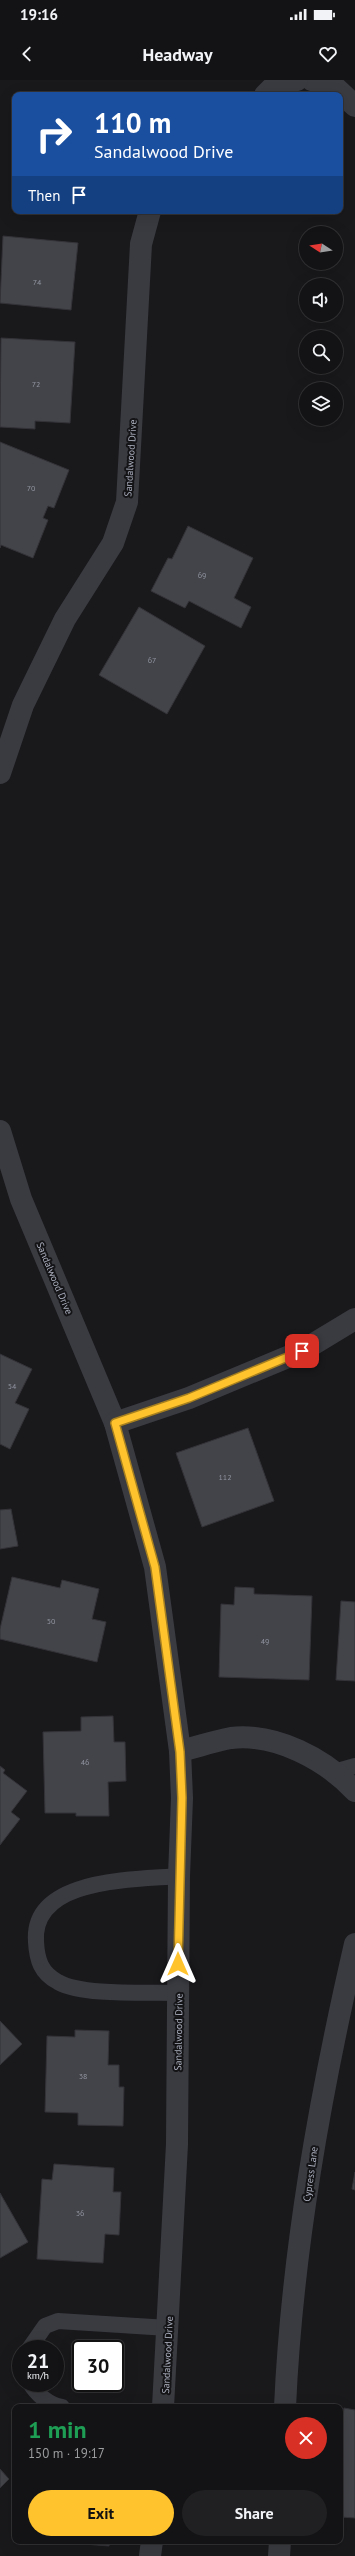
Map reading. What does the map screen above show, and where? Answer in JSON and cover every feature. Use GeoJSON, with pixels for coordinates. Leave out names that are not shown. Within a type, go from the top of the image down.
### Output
{"type":"FeatureCollection","features":[{"type":"Feature","properties":{"kind":"street"},"geometry":{"type":"LineString","coordinates":[[268,92],[273,87],[297,80]]}},
{"type":"Feature","properties":{"kind":"street"},"geometry":{"type":"LineString","coordinates":[[312,80],[336,88],[340,92]]}},
{"type":"Feature","properties":{"kind":"street"},"geometry":{"type":"LineString","coordinates":[[343,95],[355,106]]}},
{"type":"Feature","properties":{"kind":"street","name":"Sandalwood Drive"},"geometry":{"type":"LineString","coordinates":[[0,773],[24,705],[65,619],[113,542],[127,502],[141,244],[149,214]]}},
{"type":"Feature","properties":{"kind":"street","name":"Sandalwood Drive"},"geometry":{"type":"LineString","coordinates":[[0,1131],[21,1199],[115,1423],[155,1567],[180,1752],[182,1798],[179,1876],[177,2144],[163,2404]]}},
{"type":"Feature","properties":{"kind":"street"},"geometry":{"type":"LineString","coordinates":[[115,1423],[189,1398],[302,1351],[355,1319]]}},
{"type":"Feature","properties":{"kind":"street"},"geometry":{"type":"LineString","coordinates":[[180,1752],[230,1738],[262,1740],[295,1749],[334,1772],[355,1791]]}},
{"type":"Feature","properties":{"kind":"street","name":"Cypress Lane"},"geometry":{"type":"LineString","coordinates":[[285,2404],[299,2248],[313,2149],[355,1944]]}},
{"type":"Feature","properties":{"kind":"street"},"geometry":{"type":"LineString","coordinates":[[150,2556],[152,2544]]}},
{"type":"Feature","properties":{"kind":"street"},"geometry":{"type":"LineString","coordinates":[[279,2556],[280,2544]]}},
{"type":"Feature","properties":{"kind":"lane"},"geometry":{"type":"LineString","coordinates":[[334,1772],[355,1766]]}},
{"type":"Feature","properties":{"kind":"lane"},"geometry":{"type":"LineString","coordinates":[[178,1993],[78,1989],[58,1982],[43,1971],[37,1957],[36,1939],[42,1911],[56,1899],[95,1883],[179,1876]]}},
{"type":"Feature","properties":{"kind":"lane"},"geometry":{"type":"LineString","coordinates":[[35,2340],[45,2326],[58,2321],[168,2328]]}},
{"type":"Feature","properties":{"kind":"lane"},"geometry":{"type":"LineString","coordinates":[[37,2392],[53,2404]]}},
{"type":"Feature","properties":{"kind":"building"},"geometry":{"type":"Polygon","coordinates":[[[3,236],[78,243],[71,310],[0,303],[3,236]]]}},
{"type":"Feature","properties":{"kind":"building"},"geometry":{"type":"Polygon","coordinates":[[[1,338],[75,342],[70,423],[35,421],[35,429],[0,427],[1,338]]]}},
{"type":"Feature","properties":{"kind":"building"},"geometry":{"type":"Polygon","coordinates":[[[0,442],[69,470],[54,508],[48,506],[43,518],[48,520],[33,558],[1,545],[0,548],[0,442]]]}},
{"type":"Feature","properties":{"kind":"building"},"geometry":{"type":"Polygon","coordinates":[[[188,526],[253,558],[234,598],[251,607],[241,628],[189,601],[185,608],[151,591],[168,558],[172,559],[188,526]]]}},
{"type":"Feature","properties":{"kind":"building"},"geometry":{"type":"Polygon","coordinates":[[[139,607],[205,646],[167,714],[99,675],[139,607]]]}},
{"type":"Feature","properties":{"kind":"building"},"geometry":{"type":"Polygon","coordinates":[[[0,1354],[32,1369],[15,1403],[29,1409],[10,1449],[0,1444],[0,1354]]]}},
{"type":"Feature","properties":{"kind":"building"},"geometry":{"type":"Polygon","coordinates":[[[248,1428],[274,1501],[202,1527],[176,1453],[248,1428]]]}},
{"type":"Feature","properties":{"kind":"building"},"geometry":{"type":"Polygon","coordinates":[[[11,1509],[18,1546],[0,1549],[0,1510],[11,1509]]]}},
{"type":"Feature","properties":{"kind":"building"},"geometry":{"type":"Polygon","coordinates":[[[12,1577],[60,1588],[62,1580],[99,1589],[92,1619],[106,1622],[97,1662],[0,1639],[0,1629],[12,1577]]]}},
{"type":"Feature","properties":{"kind":"building"},"geometry":{"type":"Polygon","coordinates":[[[235,1587],[254,1588],[254,1594],[312,1596],[309,1680],[219,1677],[221,1604],[234,1605],[235,1587]]]}},
{"type":"Feature","properties":{"kind":"building"},"geometry":{"type":"Polygon","coordinates":[[[341,1601],[355,1602],[355,1681],[336,1680],[341,1601]]]}},
{"type":"Feature","properties":{"kind":"building"},"geometry":{"type":"Polygon","coordinates":[[[113,1716],[114,1742],[125,1742],[126,1781],[108,1782],[109,1816],[76,1816],[76,1813],[45,1813],[43,1732],[81,1731],[81,1717],[113,1716]]]}},
{"type":"Feature","properties":{"kind":"building"},"geometry":{"type":"Polygon","coordinates":[[[0,1766],[5,1770],[3,1773],[27,1791],[11,1812],[20,1819],[0,1845],[0,1766]]]}},
{"type":"Feature","properties":{"kind":"building"},"geometry":{"type":"Polygon","coordinates":[[[0,2021],[22,2044],[0,2065],[0,2021]]]}},
{"type":"Feature","properties":{"kind":"building"},"geometry":{"type":"Polygon","coordinates":[[[75,2030],[109,2031],[108,2065],[119,2065],[119,2087],[124,2087],[123,2126],[78,2125],[78,2113],[45,2112],[47,2036],[75,2037],[75,2030]]]}},
{"type":"Feature","properties":{"kind":"building"},"geometry":{"type":"Polygon","coordinates":[[[54,2164],[114,2168],[113,2192],[121,2192],[119,2235],[105,2234],[103,2263],[37,2259],[42,2179],[52,2180],[54,2164]]]}},
{"type":"Feature","properties":{"kind":"building"},"geometry":{"type":"Polygon","coordinates":[[[355,2172],[355,2190],[352,2189],[355,2172]]]}},
{"type":"Feature","properties":{"kind":"building"},"geometry":{"type":"Polygon","coordinates":[[[0,2193],[28,2242],[0,2258],[0,2193]]]}},
{"type":"Feature","properties":{"kind":"building"},"geometry":{"type":"Polygon","coordinates":[[[344,2408],[355,2410],[355,2518],[343,2517],[344,2408]]]}},
{"type":"Feature","properties":{"kind":"building"},"geometry":{"type":"Polygon","coordinates":[[[0,2469],[9,2479],[0,2488],[0,2469]]]}},
{"type":"Feature","properties":{"kind":"building"},"geometry":{"type":"Polygon","coordinates":[[[84,2544],[109,2544],[109,2546],[84,2544]]]}},
{"type":"Feature","properties":{"kind":"route"},"geometry":{"type":"LineString","coordinates":[[178,1964],[182,1798],[180,1752],[155,1567],[115,1423],[189,1398],[302,1351]]}}]}
